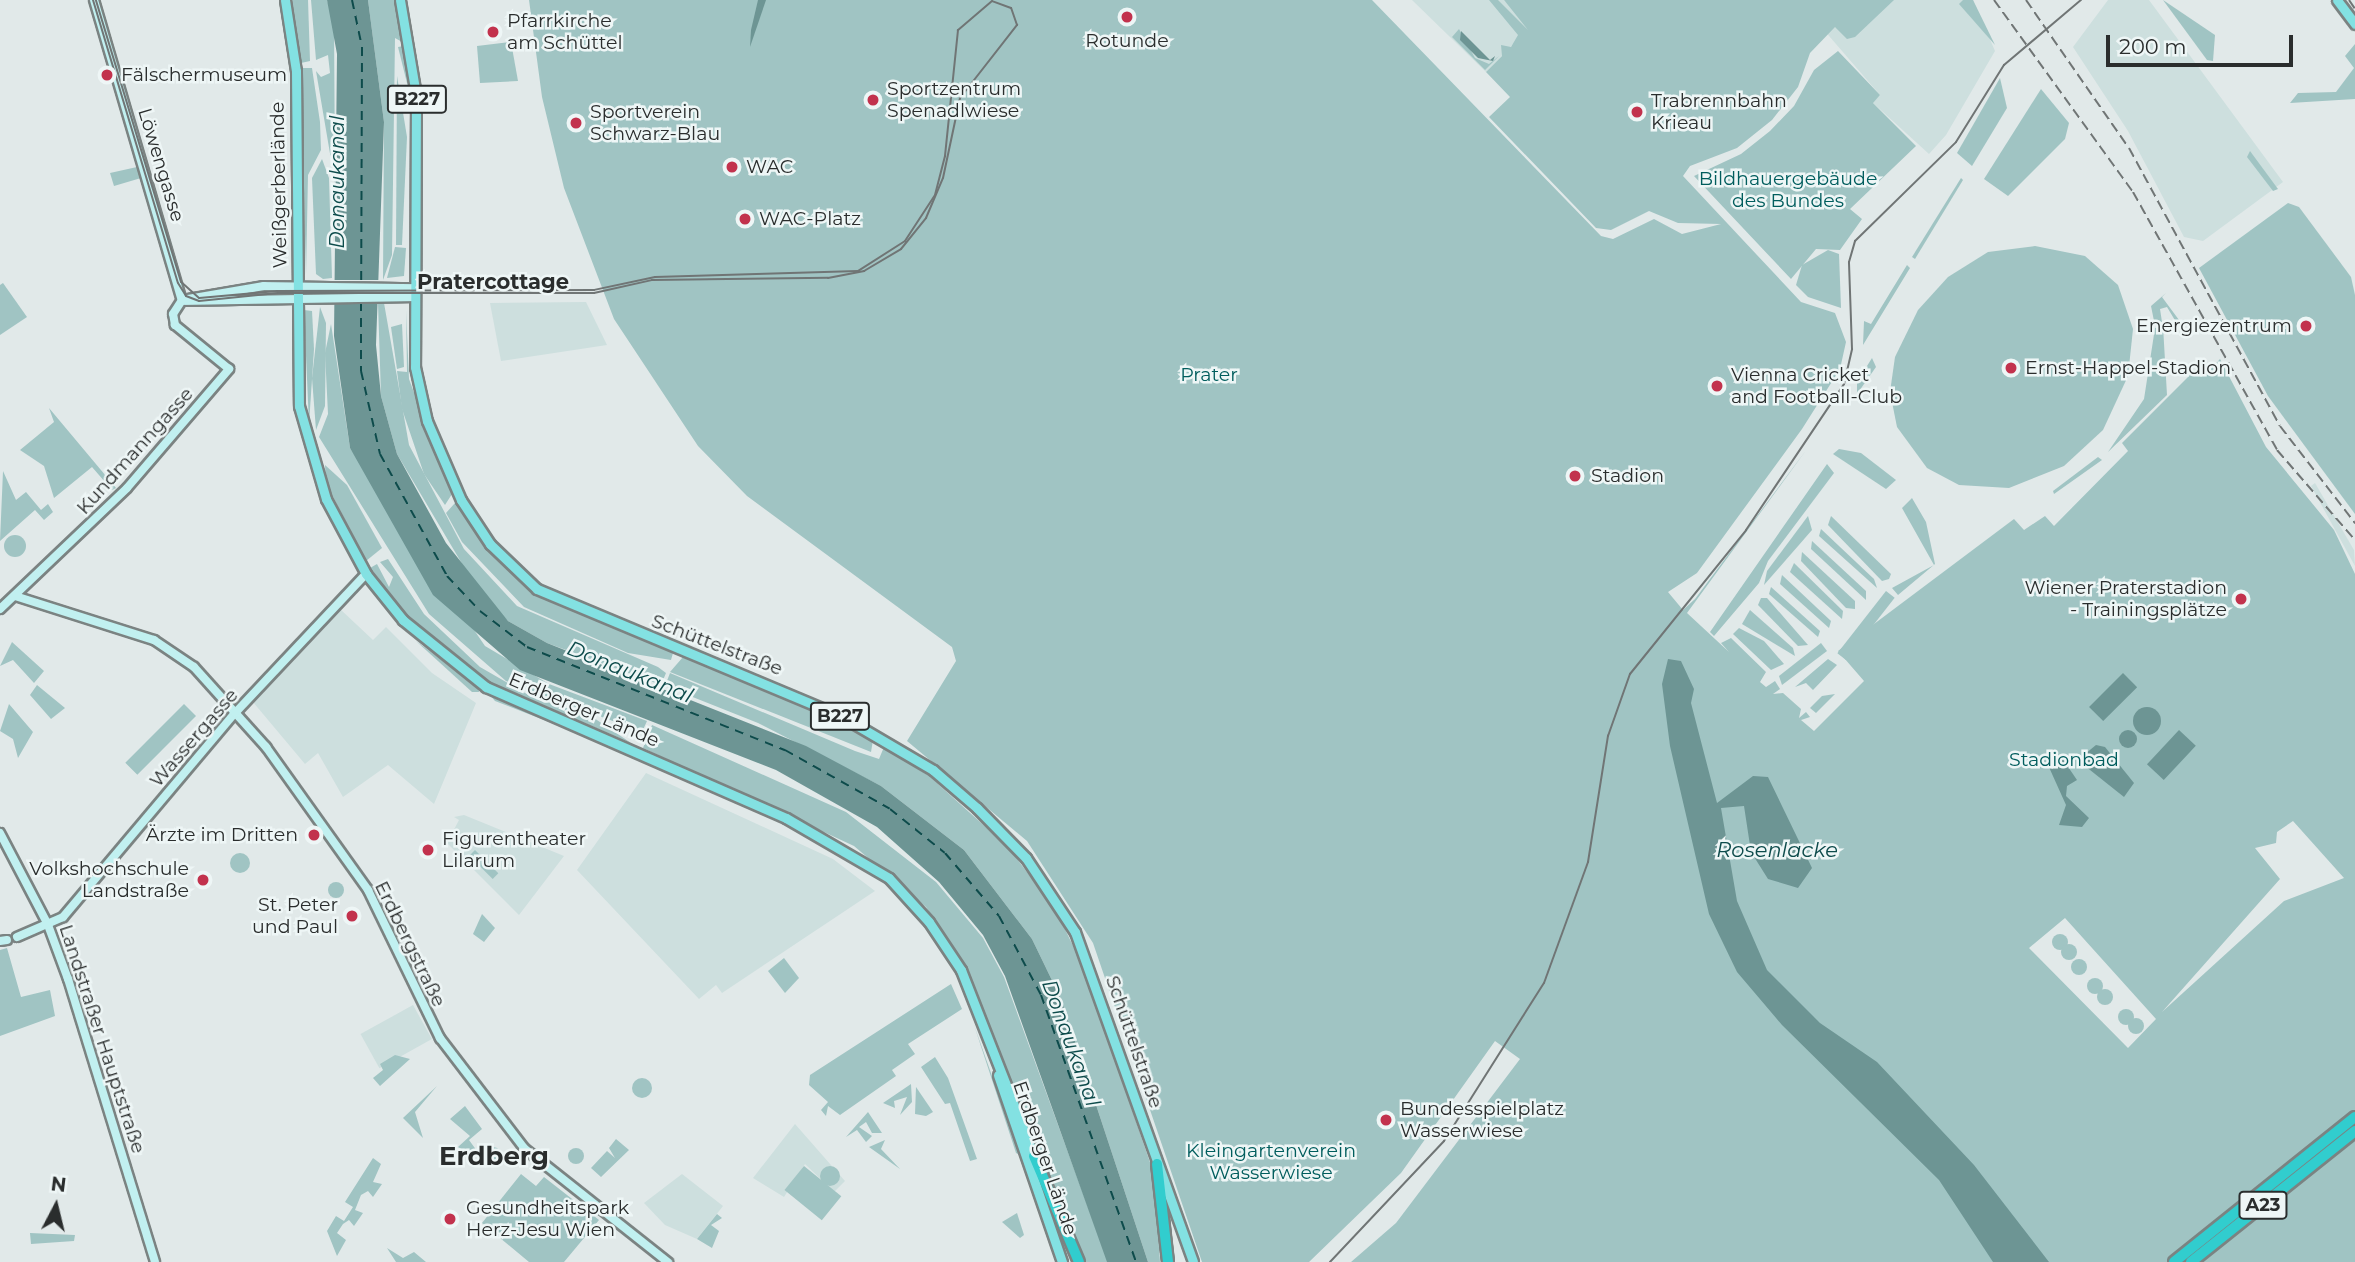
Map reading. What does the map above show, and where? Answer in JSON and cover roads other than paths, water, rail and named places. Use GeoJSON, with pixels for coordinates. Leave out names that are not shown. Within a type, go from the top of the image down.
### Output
{"type":"FeatureCollection","features":[{"type":"Feature","properties":{"kind":"highway","name":"A23"},"geometry":{"type":"LineString","coordinates":[[2174,1262],[2355,1117]]}},
{"type":"Feature","properties":{"kind":"highway","name":"A23"},"geometry":{"type":"LineString","coordinates":[[2191,1262],[2355,1131]]}},
{"type":"Feature","properties":{"kind":"highway"},"geometry":{"type":"LineString","coordinates":[[1034,1156],[1079,1262]]}},
{"type":"Feature","properties":{"kind":"highway"},"geometry":{"type":"LineString","coordinates":[[1157,1164],[1166,1214],[1168,1262]]}},
{"type":"Feature","properties":{"kind":"main road","name":"Weißgerberlände"},"geometry":{"type":"LineString","coordinates":[[285,0],[296,71],[297,286]]}},
{"type":"Feature","properties":{"kind":"main road","name":"Schüttelstraße"},"geometry":{"type":"LineString","coordinates":[[400,0],[416,94],[415,367],[427,421],[456,490],[490,544],[537,589],[841,716],[933,770],[977,808],[1026,858],[1075,932],[1193,1262]]}},
{"type":"Feature","properties":{"kind":"main road"},"geometry":{"type":"LineString","coordinates":[[2337,0],[2355,24]]}},
{"type":"Feature","properties":{"kind":"main road","name":"Erdberger Lände"},"geometry":{"type":"LineString","coordinates":[[297,286],[299,406],[308,448],[326,499],[366,574],[403,620],[486,687],[786,817],[873,865],[911,899],[949,948],[1034,1156]]}},
{"type":"Feature","properties":{"kind":"main road","name":"Erdberger Lände"},"geometry":{"type":"LineString","coordinates":[[996,1065],[1062,1262]]}},
{"type":"Feature","properties":{"kind":"street","name":"Löwengasse"},"geometry":{"type":"LineString","coordinates":[[94,0],[182,300]]}},
{"type":"Feature","properties":{"kind":"street"},"geometry":{"type":"LineString","coordinates":[[182,300],[297,286],[388,287],[414,292]]}},
{"type":"Feature","properties":{"kind":"street"},"geometry":{"type":"LineString","coordinates":[[182,300],[388,298],[414,292]]}},
{"type":"Feature","properties":{"kind":"street","name":"Kundmanngasse"},"geometry":{"type":"LineString","coordinates":[[0,609],[127,488],[229,369],[176,325],[173,314],[182,300]]}},
{"type":"Feature","properties":{"kind":"street","name":"Wassergasse"},"geometry":{"type":"LineString","coordinates":[[17,937],[63,917],[235,713],[366,574]]}},
{"type":"Feature","properties":{"kind":"street","name":"Erdbergstraße"},"geometry":{"type":"LineString","coordinates":[[15,596],[161,643],[185,659],[235,713],[368,890],[440,1038],[524,1148],[668,1262]]}},
{"type":"Feature","properties":{"kind":"street","name":"Landstraßer Hauptstraße"},"geometry":{"type":"LineString","coordinates":[[0,834],[48,925],[155,1262]]}},
{"type":"Feature","properties":{"kind":"water","name":"Donaukanal"},"geometry":{"type":"Polygon","coordinates":[[[327,0],[368,0],[384,122],[376,345],[381,396],[397,454],[446,543],[508,621],[547,643],[806,746],[881,786],[964,850],[1032,939],[1061,999],[1148,1262],[1107,1262],[1005,976],[983,935],[939,882],[877,827],[776,770],[520,670],[433,595],[350,448],[334,336],[337,54],[327,0]]]}},
{"type":"Feature","properties":{"kind":"water"},"geometry":{"type":"Polygon","coordinates":[[[758,0],[766,0],[750,47],[751,30],[758,0]]]}},
{"type":"Feature","properties":{"kind":"water"},"geometry":{"type":"Polygon","coordinates":[[[1461,31],[1490,60],[1495,56],[1493,61],[1478,58],[1460,40],[1461,31]]]}},
{"type":"Feature","properties":{"kind":"water","name":"Rosenlacke"},"geometry":{"type":"Polygon","coordinates":[[[1668,659],[1681,661],[1694,689],[1691,703],[1717,803],[1753,776],[1768,777],[1812,868],[1798,888],[1768,879],[1751,852],[1744,806],[1721,808],[1737,901],[1767,970],[1820,1023],[1877,1062],[1974,1165],[2049,1262],[1993,1262],[1939,1180],[1782,1025],[1737,972],[1709,914],[1670,746],[1662,684],[1668,659]]]}},
{"type":"Feature","properties":{"kind":"water"},"geometry":{"type":"Polygon","coordinates":[[[2123,673],[2137,687],[2103,721],[2089,707],[2123,673]]]}},
{"type":"Feature","properties":{"kind":"water"},"geometry":{"type":"Polygon","coordinates":[[[2147,707],[2157,711],[2161,721],[2157,731],[2147,735],[2137,731],[2133,721],[2137,711],[2147,707]]]}},
{"type":"Feature","properties":{"kind":"water"},"geometry":{"type":"Polygon","coordinates":[[[2124,730],[2132,730],[2137,739],[2135,746],[2124,748],[2119,743],[2119,735],[2124,730]]]}},
{"type":"Feature","properties":{"kind":"water"},"geometry":{"type":"Polygon","coordinates":[[[2179,730],[2196,746],[2164,780],[2147,764],[2179,730]]]}},
{"type":"Feature","properties":{"kind":"water"},"geometry":{"type":"Polygon","coordinates":[[[2096,745],[2105,747],[2134,783],[2124,797],[2085,766],[2085,754],[2096,745]]]}},
{"type":"Feature","properties":{"kind":"water"},"geometry":{"type":"Polygon","coordinates":[[[2060,755],[2077,780],[2067,786],[2066,796],[2089,818],[2082,827],[2059,825],[2066,805],[2048,765],[2060,755]]]}},
{"type":"Feature","properties":{"kind":"tram line"},"geometry":{"type":"LineString","coordinates":[[93,0],[178,283],[186,296],[199,301],[278,293],[594,293],[652,280],[828,278],[864,271],[901,249],[926,218],[943,178],[960,98],[1017,25],[1011,8],[992,1],[958,30],[945,156],[935,195],[905,241],[858,271],[655,277],[594,290],[277,291],[199,298],[181,282],[96,0]]}},
{"type":"Feature","properties":{"kind":"tram line"},"geometry":{"type":"LineString","coordinates":[[1330,1262],[1444,1141],[1544,983],[1588,862],[1608,736],[1630,674],[1746,530],[1844,384],[1852,349],[1849,262],[1855,241],[1956,142],[2004,65],[2081,0]]}},
{"type":"Feature","properties":{"kind":"railway"},"geometry":{"type":"LineString","coordinates":[[1994,0],[2133,192],[2277,450],[2355,540]]}},
{"type":"Feature","properties":{"kind":"railway"},"geometry":{"type":"LineString","coordinates":[[2026,0],[2129,148],[2280,426],[2355,523]]}},
{"type":"Feature","properties":{"kind":"railway"},"geometry":{"type":"LineString","coordinates":[[2349,0],[2355,9]]}},
{"type":"Feature","properties":{"kind":"place","name":"Rotunde"},"geometry":{"type":"Point","coordinates":[1127,17]}},
{"type":"Feature","properties":{"kind":"place","name":"Pfarrkirche am Schüttel"},"geometry":{"type":"Point","coordinates":[493,32]}},
{"type":"Feature","properties":{"kind":"place","name":"Fälschermuseum"},"geometry":{"type":"Point","coordinates":[107,75]}},
{"type":"Feature","properties":{"kind":"place","name":"Sportzentrum Spenadlwiese"},"geometry":{"type":"Point","coordinates":[873,100]}},
{"type":"Feature","properties":{"kind":"place","name":"Trabrennbahn Krieau"},"geometry":{"type":"Point","coordinates":[1637,112]}},
{"type":"Feature","properties":{"kind":"place","name":"Sportverein Schwarz-Blau"},"geometry":{"type":"Point","coordinates":[576,123]}},
{"type":"Feature","properties":{"kind":"place","name":"WAC"},"geometry":{"type":"Point","coordinates":[732,167]}},
{"type":"Feature","properties":{"kind":"place","name":"WAC-Platz"},"geometry":{"type":"Point","coordinates":[745,219]}},
{"type":"Feature","properties":{"kind":"place","name":"Energiezentrum"},"geometry":{"type":"Point","coordinates":[2306,326]}},
{"type":"Feature","properties":{"kind":"place","name":"Ernst-Happel-Stadion"},"geometry":{"type":"Point","coordinates":[2011,368]}},
{"type":"Feature","properties":{"kind":"place","name":"Vienna Cricket and Football-Club"},"geometry":{"type":"Point","coordinates":[1717,386]}},
{"type":"Feature","properties":{"kind":"place","name":"Stadion"},"geometry":{"type":"Point","coordinates":[1575,476]}},
{"type":"Feature","properties":{"kind":"place","name":"Wiener Praterstadion - Trainingsplätze"},"geometry":{"type":"Point","coordinates":[2241,599]}},
{"type":"Feature","properties":{"kind":"place","name":"Ärzte im Dritten"},"geometry":{"type":"Point","coordinates":[314,835]}},
{"type":"Feature","properties":{"kind":"place","name":"Figurentheater Lilarum"},"geometry":{"type":"Point","coordinates":[428,850]}},
{"type":"Feature","properties":{"kind":"place","name":"Volkshochschule Landstraße"},"geometry":{"type":"Point","coordinates":[203,880]}},
{"type":"Feature","properties":{"kind":"place","name":"St. Peter und Paul"},"geometry":{"type":"Point","coordinates":[352,916]}},
{"type":"Feature","properties":{"kind":"place","name":"Bundesspielplatz Wasserwiese"},"geometry":{"type":"Point","coordinates":[1386,1120]}},
{"type":"Feature","properties":{"kind":"place","name":"Gesundheitspark Herz-Jesu Wien"},"geometry":{"type":"Point","coordinates":[450,1219]}},
{"type":"Feature","properties":{"kind":"district","name":"Pratercottage"},"geometry":{"type":"Point","coordinates":[493,282]}},
{"type":"Feature","properties":{"kind":"district","name":"Erdberg"},"geometry":{"type":"Point","coordinates":[494,1157]}},
{"type":"Feature","properties":{"kind":"park label","name":"Bildhauergebäude des Bundes"},"geometry":{"type":"Point","coordinates":[1788,190]}},
{"type":"Feature","properties":{"kind":"park label","name":"Prater"},"geometry":{"type":"Point","coordinates":[1209,375]}},
{"type":"Feature","properties":{"kind":"park label","name":"Stadionbad"},"geometry":{"type":"Point","coordinates":[2064,760]}},
{"type":"Feature","properties":{"kind":"park label","name":"Kleingartenverein Wasserwiese"},"geometry":{"type":"Point","coordinates":[1271,1162]}}]}
